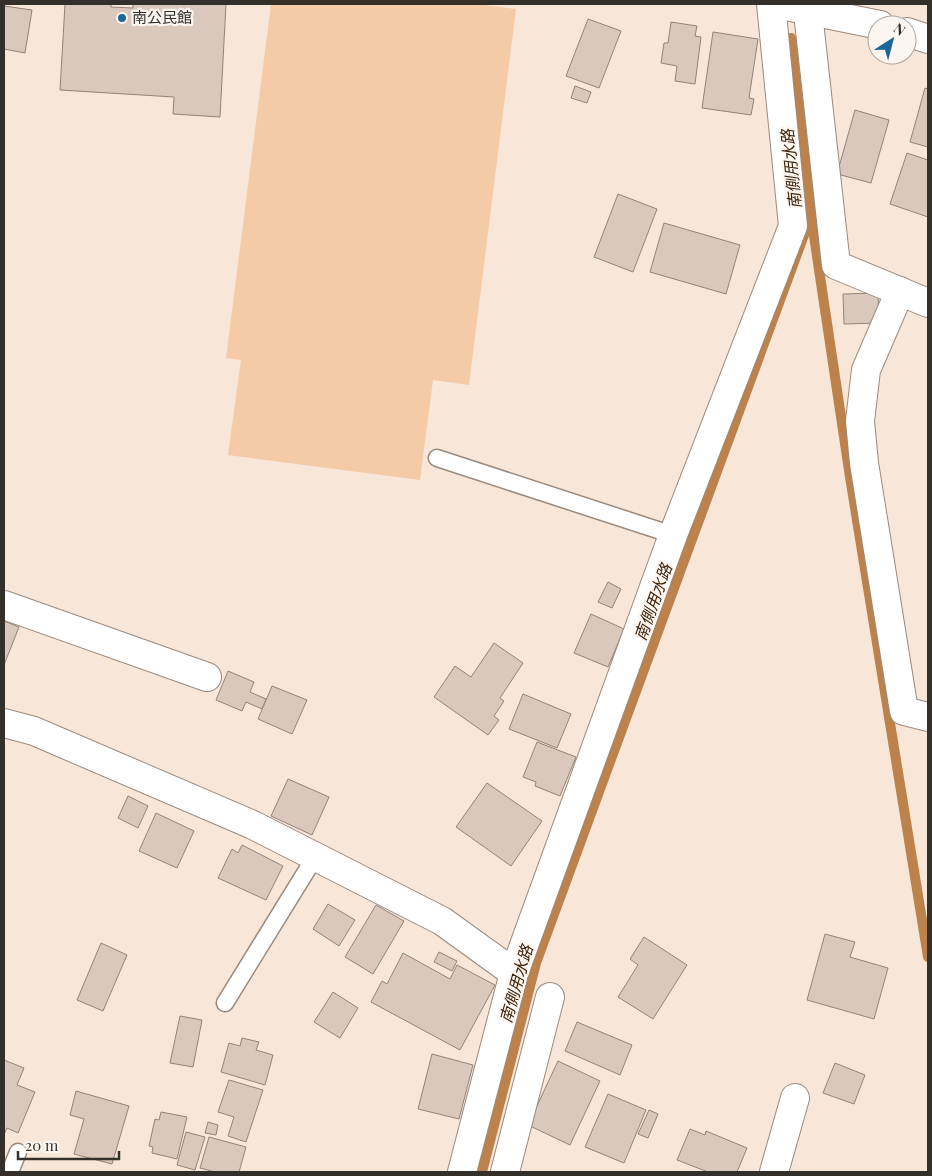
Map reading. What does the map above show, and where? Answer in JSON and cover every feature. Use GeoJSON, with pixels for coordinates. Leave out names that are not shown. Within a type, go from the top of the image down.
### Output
{"type":"FeatureCollection","features":[{"type":"Feature","properties":{"kind":"street"},"geometry":{"type":"LineString","coordinates":[[462,1172],[514,973],[673,535],[793,226],[771,4]]}},
{"type":"Feature","properties":{"kind":"street"},"geometry":{"type":"LineString","coordinates":[[776,4],[808,7],[867,22]]}},
{"type":"Feature","properties":{"kind":"street"},"geometry":{"type":"LineString","coordinates":[[808,7],[836,265],[928,303]]}},
{"type":"Feature","properties":{"kind":"street"},"geometry":{"type":"LineString","coordinates":[[900,291],[866,370],[860,421],[864,463],[904,710],[928,718]]}},
{"type":"Feature","properties":{"kind":"street"},"geometry":{"type":"LineString","coordinates":[[4,605],[207,677]]}},
{"type":"Feature","properties":{"kind":"street"},"geometry":{"type":"LineString","coordinates":[[4,723],[34,731],[253,825],[442,921],[514,973]]}},
{"type":"Feature","properties":{"kind":"street"},"geometry":{"type":"LineString","coordinates":[[505,1172],[550,997]]}},
{"type":"Feature","properties":{"kind":"street"},"geometry":{"type":"LineString","coordinates":[[774,1172],[795,1098]]}},
{"type":"Feature","properties":{"kind":"lane"},"geometry":{"type":"LineString","coordinates":[[437,458],[673,535]]}},
{"type":"Feature","properties":{"kind":"lane"},"geometry":{"type":"LineString","coordinates":[[225,1003],[315,857]]}},
{"type":"Feature","properties":{"kind":"lane"},"geometry":{"type":"LineString","coordinates":[[10,1172],[18,1152]]}},
{"type":"Feature","properties":{"kind":"shaded area"},"geometry":{"type":"Polygon","coordinates":[[[271,4],[476,4],[516,9],[469,385],[433,380],[420,480],[228,455],[241,360],[226,358],[271,4]]]}},
{"type":"Feature","properties":{"kind":"building"},"geometry":{"type":"Polygon","coordinates":[[[65,4],[111,4],[111,7],[133,8],[133,4],[226,4],[220,117],[173,114],[174,97],[60,90],[65,4]]]}},
{"type":"Feature","properties":{"kind":"building"},"geometry":{"type":"Polygon","coordinates":[[[4,6],[32,10],[25,53],[4,49],[4,6]]]}},
{"type":"Feature","properties":{"kind":"building"},"geometry":{"type":"Polygon","coordinates":[[[588,19],[621,31],[599,88],[566,76],[588,19]]]}},
{"type":"Feature","properties":{"kind":"building"},"geometry":{"type":"Polygon","coordinates":[[[671,22],[697,26],[695,36],[701,37],[695,84],[675,81],[677,66],[661,63],[664,43],[668,43],[671,22]]]}},
{"type":"Feature","properties":{"kind":"building"},"geometry":{"type":"Polygon","coordinates":[[[713,32],[758,39],[749,98],[754,99],[751,115],[702,108],[713,32]]]}},
{"type":"Feature","properties":{"kind":"building"},"geometry":{"type":"Polygon","coordinates":[[[575,86],[591,92],[587,103],[571,98],[575,86]]]}},
{"type":"Feature","properties":{"kind":"building"},"geometry":{"type":"Polygon","coordinates":[[[925,88],[928,89],[928,147],[910,142],[925,88]]]}},
{"type":"Feature","properties":{"kind":"building"},"geometry":{"type":"Polygon","coordinates":[[[855,110],[889,120],[871,183],[837,174],[855,110]]]}},
{"type":"Feature","properties":{"kind":"building"},"geometry":{"type":"Polygon","coordinates":[[[907,153],[928,160],[928,217],[890,204],[907,153]]]}},
{"type":"Feature","properties":{"kind":"building"},"geometry":{"type":"Polygon","coordinates":[[[618,194],[657,209],[633,272],[594,257],[618,194]]]}},
{"type":"Feature","properties":{"kind":"building"},"geometry":{"type":"Polygon","coordinates":[[[664,223],[740,245],[726,294],[650,272],[664,223]]]}},
{"type":"Feature","properties":{"kind":"building"},"geometry":{"type":"Polygon","coordinates":[[[878,293],[879,323],[844,324],[843,294],[878,293]]]}},
{"type":"Feature","properties":{"kind":"building"},"geometry":{"type":"Polygon","coordinates":[[[608,582],[621,589],[612,608],[598,602],[608,582]]]}},
{"type":"Feature","properties":{"kind":"building"},"geometry":{"type":"Polygon","coordinates":[[[591,614],[624,629],[608,667],[574,653],[591,614]]]}},
{"type":"Feature","properties":{"kind":"building"},"geometry":{"type":"Polygon","coordinates":[[[4,621],[19,627],[4,665],[4,621]]]}},
{"type":"Feature","properties":{"kind":"building"},"geometry":{"type":"Polygon","coordinates":[[[494,643],[523,663],[500,698],[504,701],[494,716],[499,720],[488,735],[434,697],[455,666],[471,677],[494,643]]]}},
{"type":"Feature","properties":{"kind":"building"},"geometry":{"type":"Polygon","coordinates":[[[228,671],[254,682],[250,692],[266,699],[262,709],[246,702],[242,711],[216,700],[228,671]]]}},
{"type":"Feature","properties":{"kind":"building"},"geometry":{"type":"Polygon","coordinates":[[[272,686],[307,700],[292,734],[258,719],[272,686]]]}},
{"type":"Feature","properties":{"kind":"building"},"geometry":{"type":"Polygon","coordinates":[[[523,694],[571,714],[557,748],[509,729],[523,694]]]}},
{"type":"Feature","properties":{"kind":"building"},"geometry":{"type":"Polygon","coordinates":[[[537,742],[576,757],[560,796],[535,786],[536,782],[523,777],[537,742]]]}},
{"type":"Feature","properties":{"kind":"building"},"geometry":{"type":"Polygon","coordinates":[[[288,779],[329,797],[312,835],[271,816],[288,779]]]}},
{"type":"Feature","properties":{"kind":"building"},"geometry":{"type":"Polygon","coordinates":[[[487,783],[542,821],[511,866],[456,827],[487,783]]]}},
{"type":"Feature","properties":{"kind":"building"},"geometry":{"type":"Polygon","coordinates":[[[128,796],[148,806],[138,828],[118,818],[128,796]]]}},
{"type":"Feature","properties":{"kind":"building"},"geometry":{"type":"Polygon","coordinates":[[[156,813],[194,831],[177,868],[139,851],[156,813]]]}},
{"type":"Feature","properties":{"kind":"building"},"geometry":{"type":"Polygon","coordinates":[[[242,845],[283,866],[266,900],[218,878],[232,849],[238,853],[242,845]]]}},
{"type":"Feature","properties":{"kind":"building"},"geometry":{"type":"Polygon","coordinates":[[[328,904],[355,920],[339,946],[313,929],[328,904]]]}},
{"type":"Feature","properties":{"kind":"building"},"geometry":{"type":"Polygon","coordinates":[[[376,905],[404,921],[373,974],[345,957],[376,905]]]}},
{"type":"Feature","properties":{"kind":"building"},"geometry":{"type":"Polygon","coordinates":[[[825,934],[855,942],[850,957],[888,968],[874,1019],[807,1000],[825,934]]]}},
{"type":"Feature","properties":{"kind":"building"},"geometry":{"type":"Polygon","coordinates":[[[644,937],[687,965],[653,1019],[618,997],[638,965],[630,959],[644,937]]]}},
{"type":"Feature","properties":{"kind":"building"},"geometry":{"type":"Polygon","coordinates":[[[101,943],[127,955],[103,1011],[77,1000],[101,943]]]}},
{"type":"Feature","properties":{"kind":"building"},"geometry":{"type":"Polygon","coordinates":[[[439,952],[457,961],[452,971],[434,962],[439,952]]]}},
{"type":"Feature","properties":{"kind":"building"},"geometry":{"type":"Polygon","coordinates":[[[403,953],[450,979],[457,965],[495,985],[460,1050],[371,1002],[382,981],[387,984],[403,953]]]}},
{"type":"Feature","properties":{"kind":"building"},"geometry":{"type":"Polygon","coordinates":[[[333,992],[358,1008],[340,1038],[314,1022],[333,992]]]}},
{"type":"Feature","properties":{"kind":"building"},"geometry":{"type":"Polygon","coordinates":[[[180,1016],[202,1020],[193,1067],[170,1063],[180,1016]]]}},
{"type":"Feature","properties":{"kind":"building"},"geometry":{"type":"Polygon","coordinates":[[[577,1022],[632,1045],[620,1075],[565,1051],[577,1022]]]}},
{"type":"Feature","properties":{"kind":"building"},"geometry":{"type":"Polygon","coordinates":[[[242,1038],[259,1042],[256,1050],[273,1055],[265,1085],[221,1072],[229,1043],[240,1046],[242,1038]]]}},
{"type":"Feature","properties":{"kind":"building"},"geometry":{"type":"Polygon","coordinates":[[[432,1054],[473,1065],[459,1119],[418,1109],[432,1054]]]}},
{"type":"Feature","properties":{"kind":"building"},"geometry":{"type":"Polygon","coordinates":[[[4,1060],[24,1068],[17,1085],[35,1092],[18,1133],[7,1128],[4,1135],[4,1060]]]}},
{"type":"Feature","properties":{"kind":"building"},"geometry":{"type":"Polygon","coordinates":[[[558,1061],[600,1081],[570,1145],[528,1125],[558,1061]]]}},
{"type":"Feature","properties":{"kind":"building"},"geometry":{"type":"Polygon","coordinates":[[[835,1063],[865,1075],[854,1104],[823,1093],[835,1063]]]}},
{"type":"Feature","properties":{"kind":"building"},"geometry":{"type":"Polygon","coordinates":[[[229,1080],[263,1090],[246,1142],[228,1136],[234,1117],[218,1112],[229,1080]]]}},
{"type":"Feature","properties":{"kind":"building"},"geometry":{"type":"Polygon","coordinates":[[[76,1091],[129,1106],[112,1164],[74,1154],[84,1119],[70,1115],[76,1091]]]}},
{"type":"Feature","properties":{"kind":"building"},"geometry":{"type":"Polygon","coordinates":[[[608,1094],[646,1110],[624,1163],[585,1147],[608,1094]]]}},
{"type":"Feature","properties":{"kind":"building"},"geometry":{"type":"Polygon","coordinates":[[[649,1110],[658,1114],[648,1138],[638,1134],[649,1110]]]}},
{"type":"Feature","properties":{"kind":"building"},"geometry":{"type":"Polygon","coordinates":[[[161,1112],[187,1117],[177,1159],[152,1153],[153,1147],[149,1146],[155,1119],[159,1120],[161,1112]]]}},
{"type":"Feature","properties":{"kind":"building"},"geometry":{"type":"Polygon","coordinates":[[[208,1122],[218,1125],[216,1135],[205,1133],[208,1122]]]}},
{"type":"Feature","properties":{"kind":"building"},"geometry":{"type":"Polygon","coordinates":[[[690,1129],[705,1135],[706,1131],[747,1148],[737,1172],[708,1172],[677,1160],[690,1129]]]}},
{"type":"Feature","properties":{"kind":"building"},"geometry":{"type":"Polygon","coordinates":[[[186,1132],[205,1137],[195,1170],[177,1165],[186,1132]]]}},
{"type":"Feature","properties":{"kind":"building"},"geometry":{"type":"Polygon","coordinates":[[[209,1137],[246,1147],[239,1172],[215,1172],[200,1168],[209,1137]]]}},
{"type":"Feature","properties":{"kind":"waterway"},"geometry":{"type":"LineString","coordinates":[[791,38],[811,216],[850,477],[928,957]]}},
{"type":"Feature","properties":{"kind":"waterway","name":"南側用水路"},"geometry":{"type":"LineString","coordinates":[[482,1172],[536,963],[811,216]]}},
{"type":"Feature","properties":{"kind":"place","name":"南公民館"},"geometry":{"type":"Point","coordinates":[122,18]}}]}
